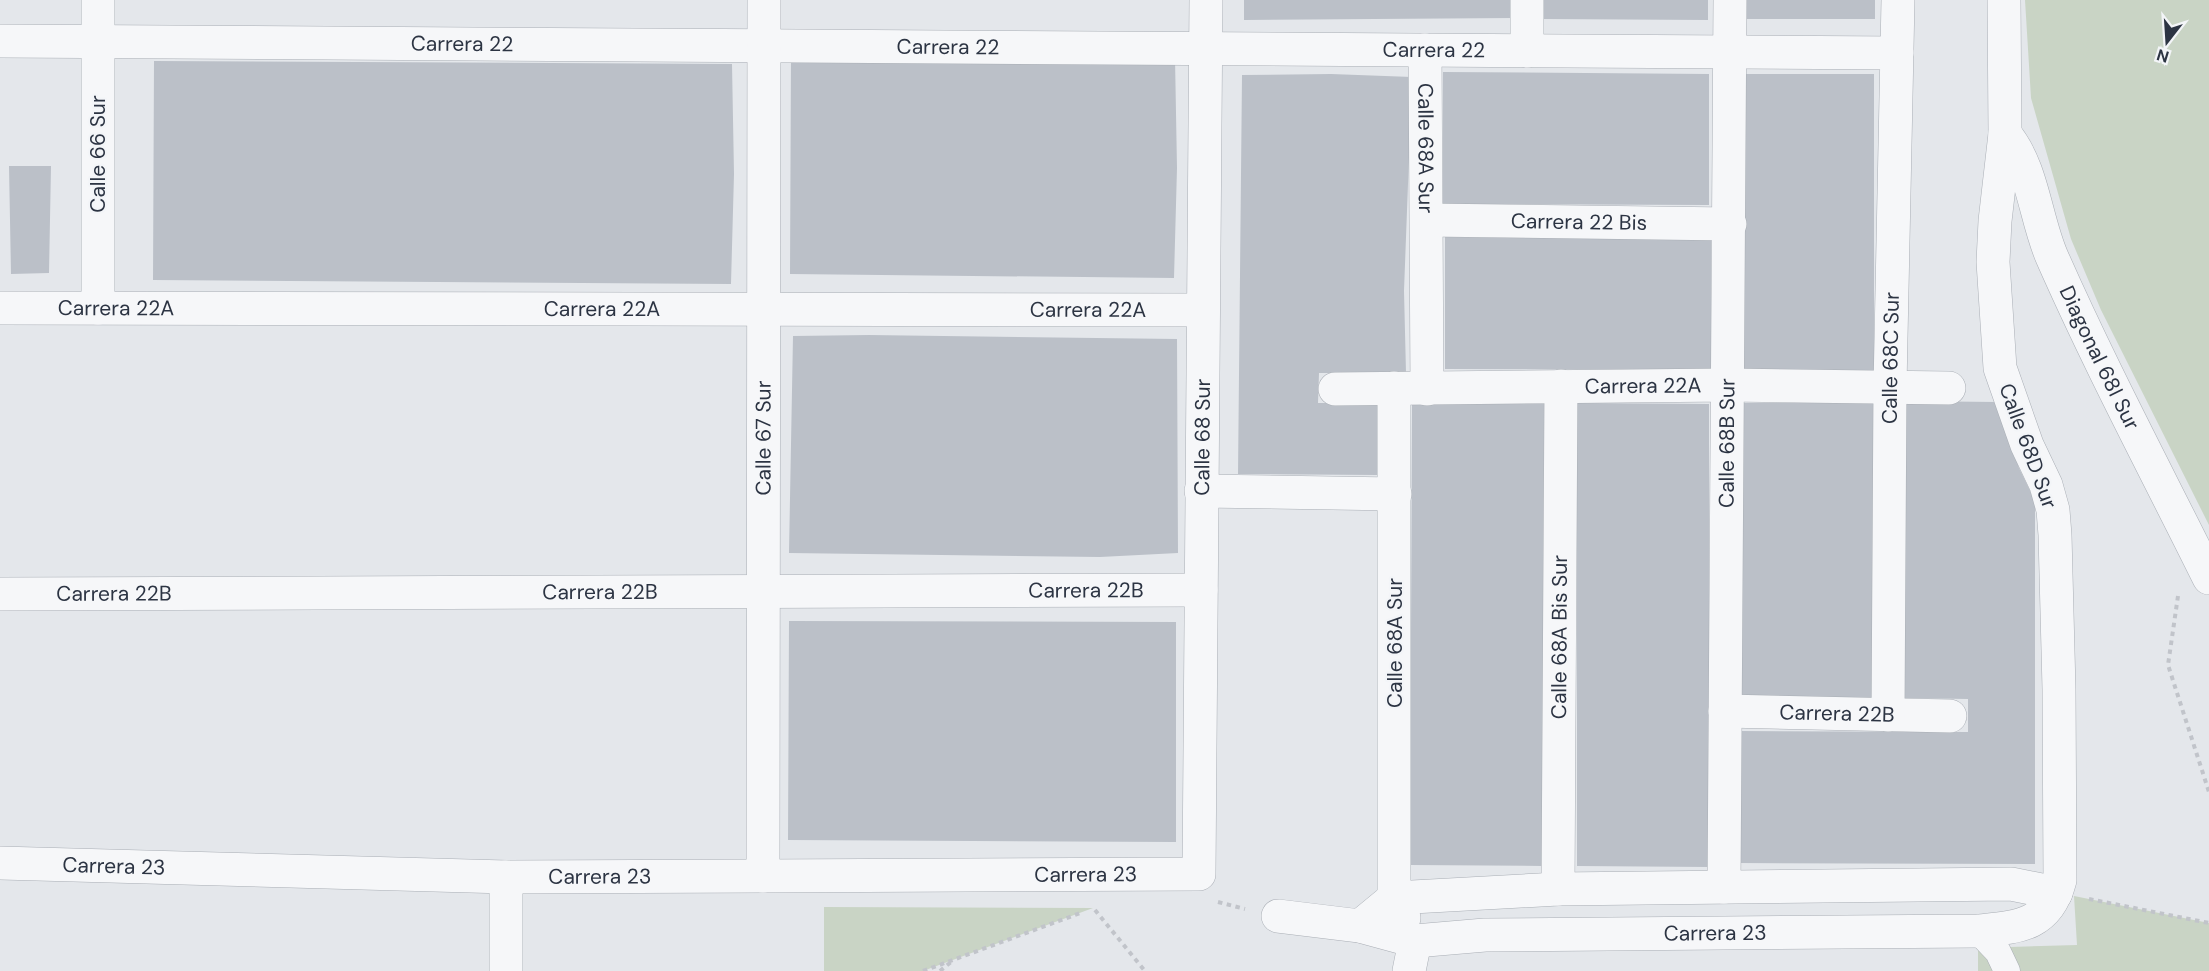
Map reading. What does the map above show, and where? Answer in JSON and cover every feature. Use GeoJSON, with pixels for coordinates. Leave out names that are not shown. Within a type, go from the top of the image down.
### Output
{"type":"FeatureCollection","features":[{"type":"Feature","properties":{"kind":"street","name":"Calle 66 Sur"},"geometry":{"type":"LineString","coordinates":[[98,0],[98,308]]}},
{"type":"Feature","properties":{"kind":"street","name":"Calle 67 Sur"},"geometry":{"type":"LineString","coordinates":[[763,876],[764,0]]}},
{"type":"Feature","properties":{"kind":"street","name":"Calle 68 Sur"},"geometry":{"type":"LineString","coordinates":[[1199,874],[1206,0]]}},
{"type":"Feature","properties":{"kind":"street"},"geometry":{"type":"LineString","coordinates":[[1527,0],[1527,51]]}},
{"type":"Feature","properties":{"kind":"street","name":"Calle 68B Sur"},"geometry":{"type":"LineString","coordinates":[[1724,887],[1730,0]]}},
{"type":"Feature","properties":{"kind":"street","name":"Calle 68C Sur"},"geometry":{"type":"LineString","coordinates":[[1888,715],[1890,387],[1898,0]]}},
{"type":"Feature","properties":{"kind":"street","name":"Calle 68D Sur"},"geometry":{"type":"LineString","coordinates":[[2004,0],[2005,134],[1995,220],[1993,262],[2000,368],[2027,445],[2046,485],[2053,510],[2059,688],[2060,880],[2056,893]]}},
{"type":"Feature","properties":{"kind":"street","name":"Carrera 22"},"geometry":{"type":"LineString","coordinates":[[0,41],[1897,53]]}},
{"type":"Feature","properties":{"kind":"street","name":"Calle 68A Sur"},"geometry":{"type":"LineString","coordinates":[[1425,50],[1427,389]]}},
{"type":"Feature","properties":{"kind":"street","name":"Diagonal 68I Sur"},"geometry":{"type":"LineString","coordinates":[[2005,134],[2020,158],[2051,254],[2194,583]]}},
{"type":"Feature","properties":{"kind":"street","name":"Carrera 22 Bis"},"geometry":{"type":"LineString","coordinates":[[1427,220],[1730,224]]}},
{"type":"Feature","properties":{"kind":"street","name":"Carrera 22A"},"geometry":{"type":"LineString","coordinates":[[0,308],[1203,310]]}},
{"type":"Feature","properties":{"kind":"street","name":"Carrera 22A"},"geometry":{"type":"LineString","coordinates":[[1335,389],[1728,385],[1949,388]]}},
{"type":"Feature","properties":{"kind":"street","name":"Calle 68A Bis Sur"},"geometry":{"type":"LineString","coordinates":[[1558,888],[1561,386]]}},
{"type":"Feature","properties":{"kind":"street","name":"Calle 68A Sur"},"geometry":{"type":"LineString","coordinates":[[1394,388],[1394,898]]}},
{"type":"Feature","properties":{"kind":"street"},"geometry":{"type":"LineString","coordinates":[[1201,491],[1395,494]]}},
{"type":"Feature","properties":{"kind":"street","name":"Carrera 22B"},"geometry":{"type":"LineString","coordinates":[[0,594],[1201,590]]}},
{"type":"Feature","properties":{"kind":"street","name":"Carrera 22B"},"geometry":{"type":"LineString","coordinates":[[1725,711],[1950,716]]}},
{"type":"Feature","properties":{"kind":"street","name":"Carrera 23"},"geometry":{"type":"LineString","coordinates":[[0,863],[506,877],[1199,874]]}},
{"type":"Feature","properties":{"kind":"street"},"geometry":{"type":"LineString","coordinates":[[506,877],[506,971]]}},
{"type":"Feature","properties":{"kind":"street"},"geometry":{"type":"LineString","coordinates":[[1360,926],[1394,898],[1548,891],[1558,888],[2011,884],[2056,893]]}},
{"type":"Feature","properties":{"kind":"street","name":"Carrera 23"},"geometry":{"type":"LineString","coordinates":[[1278,916],[1360,926],[1412,956],[1485,935],[1978,931],[2006,928],[2034,921],[2044,913],[2056,893]]}},
{"type":"Feature","properties":{"kind":"street"},"geometry":{"type":"LineString","coordinates":[[1394,898],[1412,956]]}},
{"type":"Feature","properties":{"kind":"street"},"geometry":{"type":"LineString","coordinates":[[1978,931],[1998,952],[2007,971]]}},
{"type":"Feature","properties":{"kind":"path"},"geometry":{"type":"LineString","coordinates":[[2194,583],[2168,664],[2209,792]]}},
{"type":"Feature","properties":{"kind":"path"},"geometry":{"type":"LineString","coordinates":[[1199,874],[1214,900],[1221,904],[1278,916]]}},
{"type":"Feature","properties":{"kind":"path"},"geometry":{"type":"LineString","coordinates":[[2056,893],[2209,923]]}},
{"type":"Feature","properties":{"kind":"path"},"geometry":{"type":"LineString","coordinates":[[923,971],[1093,908],[1145,971]]}},
{"type":"Feature","properties":{"kind":"path"},"geometry":{"type":"LineString","coordinates":[[940,971],[955,959]]}},
{"type":"Feature","properties":{"kind":"green space"},"geometry":{"type":"Polygon","coordinates":[[[2025,0],[2209,0],[2209,525],[2101,310],[2071,239],[2031,98],[2025,0]]]}},
{"type":"Feature","properties":{"kind":"green space"},"geometry":{"type":"Polygon","coordinates":[[[2074,896],[2209,923],[2209,971],[1978,971],[1978,948],[2077,945],[2074,896]]]}},
{"type":"Feature","properties":{"kind":"green space"},"geometry":{"type":"Polygon","coordinates":[[[824,907],[1093,908],[923,971],[824,971],[824,907]]]}},
{"type":"Feature","properties":{"kind":"building"},"geometry":{"type":"Polygon","coordinates":[[[1244,0],[1514,0],[1514,18],[1244,20],[1244,0]]]}},
{"type":"Feature","properties":{"kind":"building"},"geometry":{"type":"Polygon","coordinates":[[[1543,0],[1708,0],[1708,20],[1542,19],[1543,0]]]}},
{"type":"Feature","properties":{"kind":"building"},"geometry":{"type":"Polygon","coordinates":[[[1743,0],[1875,0],[1875,19],[1743,19],[1743,0]]]}},
{"type":"Feature","properties":{"kind":"building"},"geometry":{"type":"Polygon","coordinates":[[[791,54],[1175,58],[1177,168],[1174,278],[790,274],[791,54]]]}},
{"type":"Feature","properties":{"kind":"building"},"geometry":{"type":"Polygon","coordinates":[[[154,61],[732,64],[734,174],[731,284],[153,280],[154,61]]]}},
{"type":"Feature","properties":{"kind":"building"},"geometry":{"type":"Polygon","coordinates":[[[1443,72],[1709,74],[1709,205],[1443,204],[1443,72]]]}},
{"type":"Feature","properties":{"kind":"building"},"geometry":{"type":"Polygon","coordinates":[[[1331,74],[1412,77],[1404,291],[1406,373],[1319,373],[1318,403],[1378,403],[1378,475],[1238,474],[1242,75],[1331,74]]]}},
{"type":"Feature","properties":{"kind":"building"},"geometry":{"type":"Polygon","coordinates":[[[1742,74],[1874,74],[1874,372],[1742,371],[1742,74]]]}},
{"type":"Feature","properties":{"kind":"building"},"geometry":{"type":"Polygon","coordinates":[[[9,166],[51,166],[49,273],[11,274],[9,166]]]}},
{"type":"Feature","properties":{"kind":"building"},"geometry":{"type":"Polygon","coordinates":[[[1445,237],[1711,239],[1711,370],[1445,369],[1445,237]]]}},
{"type":"Feature","properties":{"kind":"building"},"geometry":{"type":"Polygon","coordinates":[[[793,336],[1177,339],[1178,553],[1100,557],[789,553],[793,336]]]}},
{"type":"Feature","properties":{"kind":"building"},"geometry":{"type":"Polygon","coordinates":[[[1903,401],[1997,402],[2019,468],[2035,501],[2035,864],[1737,863],[1737,731],[1968,732],[1968,699],[1903,698],[1903,401]]]}},
{"type":"Feature","properties":{"kind":"building"},"geometry":{"type":"Polygon","coordinates":[[[1412,403],[1544,404],[1543,866],[1410,865],[1412,403]]]}},
{"type":"Feature","properties":{"kind":"building"},"geometry":{"type":"Polygon","coordinates":[[[1577,403],[1709,404],[1709,867],[1577,866],[1577,403]]]}},
{"type":"Feature","properties":{"kind":"building"},"geometry":{"type":"Polygon","coordinates":[[[1742,403],[1874,403],[1874,700],[1742,700],[1742,403]]]}},
{"type":"Feature","properties":{"kind":"building"},"geometry":{"type":"Polygon","coordinates":[[[789,621],[1176,622],[1176,842],[788,840],[789,621]]]}}]}
